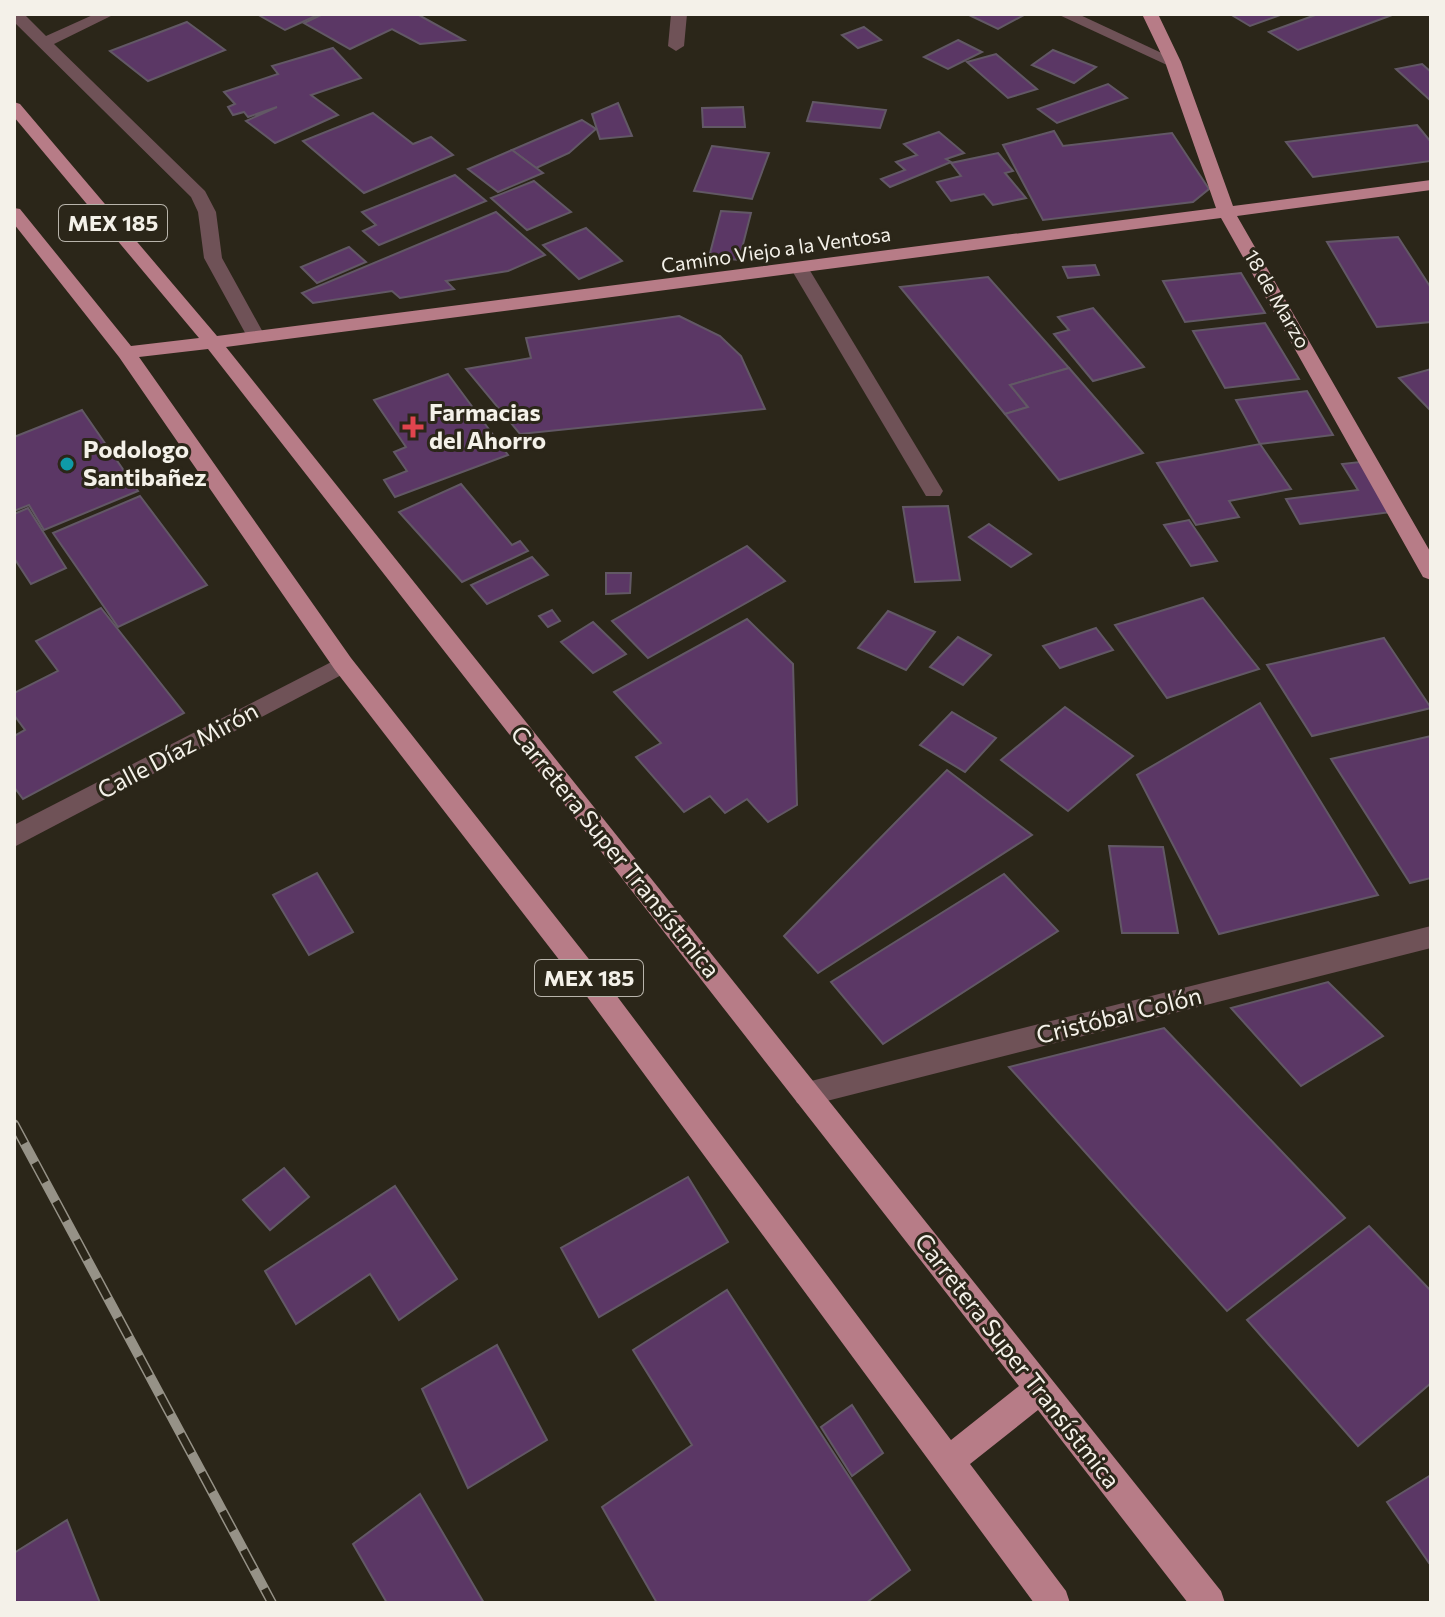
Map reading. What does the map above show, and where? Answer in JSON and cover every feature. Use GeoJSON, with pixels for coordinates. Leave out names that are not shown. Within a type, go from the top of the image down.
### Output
{"type":"FeatureCollection","features":[{"type":"Feature","properties":{"kind":"main road","name":"18 de Marzo"},"geometry":{"type":"LineString","coordinates":[[1150,14],[1173,62],[1226,211],[1431,572]]}},
{"type":"Feature","properties":{"kind":"main road","name":"Carretera Super Transístmica"},"geometry":{"type":"LineString","coordinates":[[14,107],[168,286],[1209,1603]]}},
{"type":"Feature","properties":{"kind":"main road","name":"Camino Viejo a la Ventosa"},"geometry":{"type":"LineString","coordinates":[[126,353],[800,269],[1431,185]]}},
{"type":"Feature","properties":{"kind":"main road","name":"MEX 185"},"geometry":{"type":"LineString","coordinates":[[14,213],[126,353],[343,664],[583,971],[1054,1603]]}},
{"type":"Feature","properties":{"kind":"main road"},"geometry":{"type":"LineString","coordinates":[[948,1462],[1039,1390]]}},
{"type":"Feature","properties":{"kind":"street"},"geometry":{"type":"LineString","coordinates":[[15,14],[199,195],[207,212],[213,258],[256,336]]}},
{"type":"Feature","properties":{"kind":"street"},"geometry":{"type":"LineString","coordinates":[[44,43],[107,14]]}},
{"type":"Feature","properties":{"kind":"street"},"geometry":{"type":"LineString","coordinates":[[676,46],[679,14]]}},
{"type":"Feature","properties":{"kind":"street"},"geometry":{"type":"LineString","coordinates":[[1065,14],[1173,62]]}},
{"type":"Feature","properties":{"kind":"street"},"geometry":{"type":"LineString","coordinates":[[800,269],[933,491]]}},
{"type":"Feature","properties":{"kind":"street","name":"Calle Díaz Mirón"},"geometry":{"type":"LineString","coordinates":[[14,837],[343,664]]}},
{"type":"Feature","properties":{"kind":"street","name":"Cristóbal Colón"},"geometry":{"type":"LineString","coordinates":[[807,1094],[1431,937]]}},
{"type":"Feature","properties":{"kind":"building"},"geometry":{"type":"Polygon","coordinates":[[[257,14],[320,14],[285,30],[257,14]]]}},
{"type":"Feature","properties":{"kind":"building"},"geometry":{"type":"Polygon","coordinates":[[[323,14],[417,14],[464,40],[420,44],[392,29],[350,49],[304,23],[323,14]]]}},
{"type":"Feature","properties":{"kind":"building"},"geometry":{"type":"Polygon","coordinates":[[[967,14],[1021,14],[1024,15],[998,29],[967,14]]]}},
{"type":"Feature","properties":{"kind":"building"},"geometry":{"type":"Polygon","coordinates":[[[1230,14],[1283,14],[1250,26],[1230,14]]]}},
{"type":"Feature","properties":{"kind":"building"},"geometry":{"type":"Polygon","coordinates":[[[1318,14],[1392,15],[1298,50],[1269,32],[1318,14]]]}},
{"type":"Feature","properties":{"kind":"building"},"geometry":{"type":"Polygon","coordinates":[[[187,22],[225,50],[148,81],[110,51],[187,22]]]}},
{"type":"Feature","properties":{"kind":"building"},"geometry":{"type":"Polygon","coordinates":[[[864,27],[881,40],[858,48],[842,35],[864,27]]]}},
{"type":"Feature","properties":{"kind":"building"},"geometry":{"type":"Polygon","coordinates":[[[958,40],[982,52],[948,69],[924,57],[958,40]]]}},
{"type":"Feature","properties":{"kind":"building"},"geometry":{"type":"Polygon","coordinates":[[[333,48],[361,78],[311,95],[338,115],[275,143],[246,121],[277,107],[248,117],[244,112],[233,115],[228,107],[235,104],[224,92],[278,74],[272,66],[333,48]]]}},
{"type":"Feature","properties":{"kind":"building"},"geometry":{"type":"Polygon","coordinates":[[[1053,50],[1096,67],[1074,83],[1032,65],[1053,50]]]}},
{"type":"Feature","properties":{"kind":"building"},"geometry":{"type":"Polygon","coordinates":[[[996,54],[1037,89],[1008,98],[967,62],[996,54]]]}},
{"type":"Feature","properties":{"kind":"building"},"geometry":{"type":"Polygon","coordinates":[[[1422,64],[1431,72],[1431,101],[1396,69],[1422,64]]]}},
{"type":"Feature","properties":{"kind":"building"},"geometry":{"type":"Polygon","coordinates":[[[1108,84],[1127,98],[1057,123],[1038,109],[1108,84]]]}},
{"type":"Feature","properties":{"kind":"building"},"geometry":{"type":"Polygon","coordinates":[[[813,102],[886,110],[880,128],[807,121],[813,102]]]}},
{"type":"Feature","properties":{"kind":"building"},"geometry":{"type":"Polygon","coordinates":[[[618,103],[632,136],[600,139],[592,114],[618,103]]]}},
{"type":"Feature","properties":{"kind":"building"},"geometry":{"type":"Polygon","coordinates":[[[743,107],[745,127],[703,127],[702,108],[743,107]]]}},
{"type":"Feature","properties":{"kind":"building"},"geometry":{"type":"Polygon","coordinates":[[[373,113],[413,144],[431,137],[453,155],[364,193],[303,141],[373,113]]]}},
{"type":"Feature","properties":{"kind":"building"},"geometry":{"type":"Polygon","coordinates":[[[582,120],[596,129],[569,153],[536,168],[512,150],[582,120]]]}},
{"type":"Feature","properties":{"kind":"building"},"geometry":{"type":"Polygon","coordinates":[[[1417,125],[1431,142],[1431,161],[1313,177],[1286,142],[1417,125]]]}},
{"type":"Feature","properties":{"kind":"building"},"geometry":{"type":"Polygon","coordinates":[[[1054,131],[1063,146],[1172,133],[1209,189],[1193,202],[1043,220],[1003,145],[1054,131]]]}},
{"type":"Feature","properties":{"kind":"building"},"geometry":{"type":"Polygon","coordinates":[[[939,132],[964,153],[946,159],[951,162],[890,187],[881,179],[905,170],[896,162],[917,155],[904,144],[939,132]]]}},
{"type":"Feature","properties":{"kind":"building"},"geometry":{"type":"Polygon","coordinates":[[[712,146],[769,153],[752,199],[694,191],[712,146]]]}},
{"type":"Feature","properties":{"kind":"building"},"geometry":{"type":"Polygon","coordinates":[[[512,150],[543,173],[498,192],[468,169],[512,150]]]}},
{"type":"Feature","properties":{"kind":"building"},"geometry":{"type":"Polygon","coordinates":[[[998,153],[1013,171],[1005,173],[1026,198],[993,205],[984,194],[951,201],[937,182],[961,176],[951,163],[998,153]]]}},
{"type":"Feature","properties":{"kind":"building"},"geometry":{"type":"Polygon","coordinates":[[[455,175],[486,201],[379,245],[363,231],[376,225],[362,212],[455,175]]]}},
{"type":"Feature","properties":{"kind":"building"},"geometry":{"type":"Polygon","coordinates":[[[534,181],[571,212],[527,230],[491,198],[534,181]]]}},
{"type":"Feature","properties":{"kind":"building"},"geometry":{"type":"Polygon","coordinates":[[[721,211],[751,213],[739,260],[709,257],[721,211]]]}},
{"type":"Feature","properties":{"kind":"building"},"geometry":{"type":"Polygon","coordinates":[[[496,212],[545,255],[508,271],[446,281],[454,289],[400,298],[392,291],[313,303],[302,293],[496,212]]]}},
{"type":"Feature","properties":{"kind":"building"},"geometry":{"type":"Polygon","coordinates":[[[586,228],[622,261],[579,279],[543,245],[586,228]]]}},
{"type":"Feature","properties":{"kind":"building"},"geometry":{"type":"Polygon","coordinates":[[[1398,237],[1431,288],[1431,322],[1377,327],[1327,242],[1398,237]]]}},
{"type":"Feature","properties":{"kind":"building"},"geometry":{"type":"Polygon","coordinates":[[[349,247],[366,262],[317,283],[301,267],[349,247]]]}},
{"type":"Feature","properties":{"kind":"building"},"geometry":{"type":"Polygon","coordinates":[[[1095,265],[1099,275],[1068,278],[1063,267],[1095,265]]]}},
{"type":"Feature","properties":{"kind":"building"},"geometry":{"type":"Polygon","coordinates":[[[1241,273],[1265,313],[1185,322],[1163,281],[1241,273]]]}},
{"type":"Feature","properties":{"kind":"building"},"geometry":{"type":"Polygon","coordinates":[[[988,277],[1069,368],[1010,385],[1028,407],[1005,414],[900,287],[988,277]]]}},
{"type":"Feature","properties":{"kind":"building"},"geometry":{"type":"Polygon","coordinates":[[[1093,308],[1144,367],[1093,381],[1054,334],[1069,330],[1058,317],[1093,308]]]}},
{"type":"Feature","properties":{"kind":"building"},"geometry":{"type":"Polygon","coordinates":[[[679,316],[720,336],[741,356],[765,409],[520,434],[466,369],[531,358],[526,338],[679,316]]]}},
{"type":"Feature","properties":{"kind":"building"},"geometry":{"type":"Polygon","coordinates":[[[1265,323],[1299,379],[1225,388],[1193,331],[1265,323]]]}},
{"type":"Feature","properties":{"kind":"building"},"geometry":{"type":"Polygon","coordinates":[[[1069,368],[1143,453],[1059,480],[1005,414],[1028,407],[1010,385],[1069,368]]]}},
{"type":"Feature","properties":{"kind":"building"},"geometry":{"type":"Polygon","coordinates":[[[1431,369],[1431,411],[1399,378],[1431,369]]]}},
{"type":"Feature","properties":{"kind":"building"},"geometry":{"type":"Polygon","coordinates":[[[448,374],[508,455],[395,497],[384,480],[407,471],[394,452],[406,447],[374,400],[448,374]]]}},
{"type":"Feature","properties":{"kind":"building"},"geometry":{"type":"Polygon","coordinates":[[[1307,391],[1333,435],[1260,444],[1236,400],[1307,391]]]}},
{"type":"Feature","properties":{"kind":"building","name":"Podologo Santibañez"},"geometry":{"type":"Polygon","coordinates":[[[82,410],[138,491],[44,530],[29,505],[14,511],[14,437],[82,410]]]}},
{"type":"Feature","properties":{"kind":"building"},"geometry":{"type":"Polygon","coordinates":[[[1260,444],[1291,489],[1229,501],[1239,517],[1196,525],[1157,463],[1260,444]]]}},
{"type":"Feature","properties":{"kind":"building"},"geometry":{"type":"Polygon","coordinates":[[[1360,462],[1391,512],[1300,524],[1286,499],[1358,490],[1342,464],[1360,462]]]}},
{"type":"Feature","properties":{"kind":"building"},"geometry":{"type":"Polygon","coordinates":[[[461,484],[512,545],[520,541],[528,551],[462,582],[399,512],[461,484]]]}},
{"type":"Feature","properties":{"kind":"building"},"geometry":{"type":"Polygon","coordinates":[[[140,496],[207,585],[118,627],[53,533],[140,496]]]}},
{"type":"Feature","properties":{"kind":"building"},"geometry":{"type":"Polygon","coordinates":[[[948,506],[960,580],[915,582],[903,507],[948,506]]]}},
{"type":"Feature","properties":{"kind":"building"},"geometry":{"type":"Polygon","coordinates":[[[28,508],[66,568],[31,584],[14,558],[14,514],[28,508]]]}},
{"type":"Feature","properties":{"kind":"building"},"geometry":{"type":"Polygon","coordinates":[[[1189,520],[1217,561],[1191,566],[1164,525],[1189,520]]]}},
{"type":"Feature","properties":{"kind":"building"},"geometry":{"type":"Polygon","coordinates":[[[989,524],[1031,554],[1011,567],[969,537],[989,524]]]}},
{"type":"Feature","properties":{"kind":"building"},"geometry":{"type":"Polygon","coordinates":[[[747,546],[785,581],[648,658],[612,621],[747,546]]]}},
{"type":"Feature","properties":{"kind":"building"},"geometry":{"type":"Polygon","coordinates":[[[532,557],[548,575],[487,604],[471,585],[532,557]]]}},
{"type":"Feature","properties":{"kind":"building"},"geometry":{"type":"Polygon","coordinates":[[[606,573],[631,573],[630,593],[606,594],[606,573]]]}},
{"type":"Feature","properties":{"kind":"building"},"geometry":{"type":"Polygon","coordinates":[[[1203,598],[1259,669],[1167,698],[1115,625],[1203,598]]]}},
{"type":"Feature","properties":{"kind":"building"},"geometry":{"type":"Polygon","coordinates":[[[101,608],[184,713],[23,799],[14,787],[14,736],[25,730],[14,715],[14,693],[58,671],[36,641],[101,608]]]}},
{"type":"Feature","properties":{"kind":"building"},"geometry":{"type":"Polygon","coordinates":[[[552,610],[560,621],[548,627],[539,616],[552,610]]]}},
{"type":"Feature","properties":{"kind":"building"},"geometry":{"type":"Polygon","coordinates":[[[888,611],[935,632],[906,670],[858,648],[888,611]]]}},
{"type":"Feature","properties":{"kind":"building"},"geometry":{"type":"Polygon","coordinates":[[[747,619],[793,664],[797,805],[768,822],[747,799],[725,813],[710,796],[684,812],[636,757],[661,743],[614,692],[747,619]]]}},
{"type":"Feature","properties":{"kind":"building"},"geometry":{"type":"Polygon","coordinates":[[[593,622],[626,654],[593,673],[561,642],[593,622]]]}},
{"type":"Feature","properties":{"kind":"building"},"geometry":{"type":"Polygon","coordinates":[[[1096,628],[1113,650],[1060,668],[1043,646],[1096,628]]]}},
{"type":"Feature","properties":{"kind":"building"},"geometry":{"type":"Polygon","coordinates":[[[958,637],[991,655],[963,685],[930,667],[958,637]]]}},
{"type":"Feature","properties":{"kind":"building"},"geometry":{"type":"Polygon","coordinates":[[[1384,638],[1431,708],[1312,736],[1267,665],[1384,638]]]}},
{"type":"Feature","properties":{"kind":"building"},"geometry":{"type":"Polygon","coordinates":[[[1260,703],[1378,895],[1219,934],[1137,775],[1260,703]]]}},
{"type":"Feature","properties":{"kind":"building"},"geometry":{"type":"Polygon","coordinates":[[[1065,707],[1133,756],[1068,811],[1001,760],[1065,707]]]}},
{"type":"Feature","properties":{"kind":"building"},"geometry":{"type":"Polygon","coordinates":[[[952,712],[996,738],[965,772],[920,745],[952,712]]]}},
{"type":"Feature","properties":{"kind":"building"},"geometry":{"type":"Polygon","coordinates":[[[1431,736],[1431,878],[1410,883],[1331,759],[1431,736]]]}},
{"type":"Feature","properties":{"kind":"building"},"geometry":{"type":"Polygon","coordinates":[[[947,770],[1032,835],[818,973],[784,936],[947,770]]]}},
{"type":"Feature","properties":{"kind":"building"},"geometry":{"type":"Polygon","coordinates":[[[1109,846],[1163,847],[1178,933],[1122,933],[1109,846]]]}},
{"type":"Feature","properties":{"kind":"building"},"geometry":{"type":"Polygon","coordinates":[[[317,873],[353,932],[309,955],[273,895],[317,873]]]}},
{"type":"Feature","properties":{"kind":"building"},"geometry":{"type":"Polygon","coordinates":[[[1004,874],[1058,931],[883,1044],[831,982],[1004,874]]]}},
{"type":"Feature","properties":{"kind":"building"},"geometry":{"type":"Polygon","coordinates":[[[1328,982],[1383,1036],[1301,1086],[1231,1008],[1328,982]]]}},
{"type":"Feature","properties":{"kind":"building"},"geometry":{"type":"Polygon","coordinates":[[[1164,1028],[1345,1218],[1227,1311],[1009,1067],[1164,1028]]]}},
{"type":"Feature","properties":{"kind":"building"},"geometry":{"type":"Polygon","coordinates":[[[284,1168],[309,1197],[270,1230],[243,1200],[284,1168]]]}},
{"type":"Feature","properties":{"kind":"building"},"geometry":{"type":"Polygon","coordinates":[[[688,1177],[728,1242],[599,1317],[561,1248],[688,1177]]]}},
{"type":"Feature","properties":{"kind":"building"},"geometry":{"type":"Polygon","coordinates":[[[395,1186],[457,1279],[399,1320],[370,1274],[296,1324],[265,1271],[395,1186]]]}},
{"type":"Feature","properties":{"kind":"building"},"geometry":{"type":"Polygon","coordinates":[[[1369,1226],[1431,1291],[1431,1383],[1358,1446],[1247,1320],[1369,1226]]]}},
{"type":"Feature","properties":{"kind":"building"},"geometry":{"type":"Polygon","coordinates":[[[727,1290],[910,1570],[866,1603],[657,1603],[602,1507],[692,1445],[633,1350],[727,1290]]]}},
{"type":"Feature","properties":{"kind":"building"},"geometry":{"type":"Polygon","coordinates":[[[497,1345],[547,1440],[468,1488],[422,1389],[497,1345]]]}},
{"type":"Feature","properties":{"kind":"building"},"geometry":{"type":"Polygon","coordinates":[[[852,1405],[883,1453],[852,1476],[821,1427],[852,1405]]]}},
{"type":"Feature","properties":{"kind":"building"},"geometry":{"type":"Polygon","coordinates":[[[1431,1475],[1431,1562],[1429,1563],[1387,1502],[1431,1475]]]}},
{"type":"Feature","properties":{"kind":"building"},"geometry":{"type":"Polygon","coordinates":[[[420,1494],[484,1603],[387,1603],[353,1544],[420,1494]]]}},
{"type":"Feature","properties":{"kind":"building"},"geometry":{"type":"Polygon","coordinates":[[[67,1520],[100,1603],[14,1603],[14,1553],[67,1520]]]}},
{"type":"Feature","properties":{"kind":"railway"},"geometry":{"type":"LineString","coordinates":[[14,1124],[272,1603]]}},
{"type":"Feature","properties":{"kind":"place","name":"Farmacias del Ahorro"},"geometry":{"type":"Point","coordinates":[413,427]}},
{"type":"Feature","properties":{"kind":"place","name":"Podologo Santibañez"},"geometry":{"type":"Point","coordinates":[67,464]}}]}
